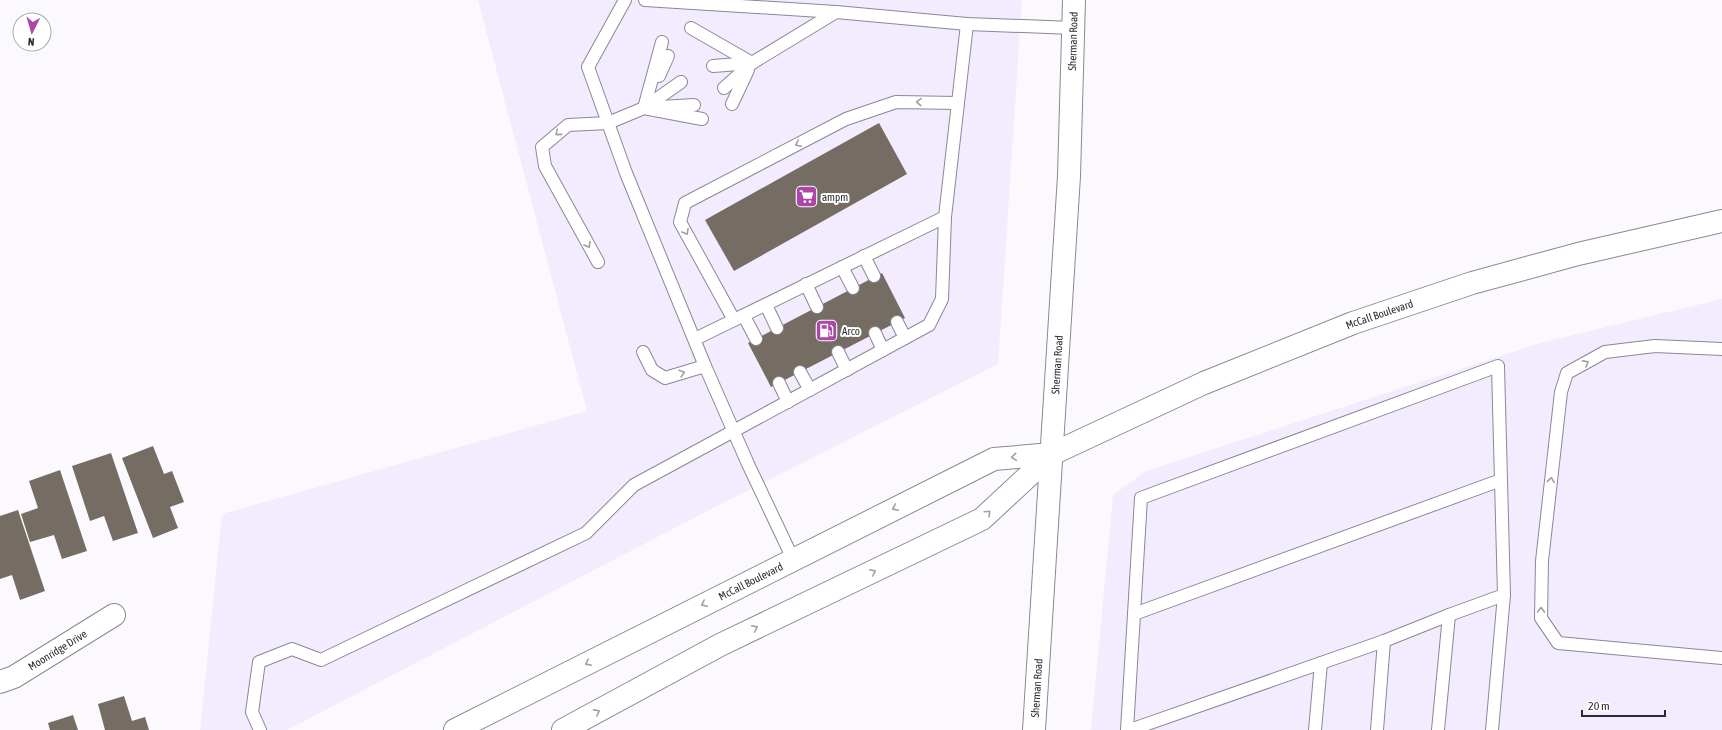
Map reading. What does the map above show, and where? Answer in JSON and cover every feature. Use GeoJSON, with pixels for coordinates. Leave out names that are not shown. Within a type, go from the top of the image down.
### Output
{"type":"FeatureCollection","features":[{"type":"Feature","properties":{"kind":"main road","name":"Sherman Road"},"geometry":{"type":"LineString","coordinates":[[1034,730],[1069,176],[1074,0]]}},
{"type":"Feature","properties":{"kind":"main road","name":"McCall Boulevard"},"geometry":{"type":"LineString","coordinates":[[563,730],[720,645],[982,519],[1052,454],[1204,383],[1353,324],[1472,283],[1578,254],[1722,221]]}},
{"type":"Feature","properties":{"kind":"main road","name":"McCall Boulevard"},"geometry":{"type":"LineString","coordinates":[[455,730],[994,459],[1052,454]]}},
{"type":"Feature","properties":{"kind":"main road","name":"Moonridge Drive"},"geometry":{"type":"LineString","coordinates":[[0,682],[14,677],[114,615]]}},
{"type":"Feature","properties":{"kind":"lane"},"geometry":{"type":"LineString","coordinates":[[625,0],[588,67],[626,173],[705,366],[793,559]]}},
{"type":"Feature","properties":{"kind":"lane"},"geometry":{"type":"LineString","coordinates":[[646,0],[836,12],[967,24],[1073,28]]}},
{"type":"Feature","properties":{"kind":"lane"},"geometry":{"type":"LineString","coordinates":[[724,88],[752,63],[836,12]]}},
{"type":"Feature","properties":{"kind":"lane"},"geometry":{"type":"LineString","coordinates":[[260,730],[252,712],[259,662],[292,649],[321,660],[586,533],[634,485],[929,325],[942,299],[945,216],[967,24]]}},
{"type":"Feature","properties":{"kind":"lane"},"geometry":{"type":"LineString","coordinates":[[691,28],[752,63]]}},
{"type":"Feature","properties":{"kind":"lane"},"geometry":{"type":"LineString","coordinates":[[698,41],[752,63]]}},
{"type":"Feature","properties":{"kind":"lane"},"geometry":{"type":"LineString","coordinates":[[644,108],[662,42]]}},
{"type":"Feature","properties":{"kind":"lane"},"geometry":{"type":"LineString","coordinates":[[644,108],[668,56]]}},
{"type":"Feature","properties":{"kind":"lane"},"geometry":{"type":"LineString","coordinates":[[713,66],[752,63]]}},
{"type":"Feature","properties":{"kind":"lane"},"geometry":{"type":"LineString","coordinates":[[732,104],[752,63]]}},
{"type":"Feature","properties":{"kind":"lane"},"geometry":{"type":"LineString","coordinates":[[598,262],[545,166],[542,147],[568,125],[608,123],[644,108],[681,82]]}},
{"type":"Feature","properties":{"kind":"lane"},"geometry":{"type":"LineString","coordinates":[[756,339],[739,318],[680,222],[685,202],[846,119],[896,102],[958,103]]}},
{"type":"Feature","properties":{"kind":"lane"},"geometry":{"type":"LineString","coordinates":[[644,108],[694,105]]}},
{"type":"Feature","properties":{"kind":"lane"},"geometry":{"type":"LineString","coordinates":[[644,108],[702,119]]}},
{"type":"Feature","properties":{"kind":"lane"},"geometry":{"type":"LineString","coordinates":[[694,339],[945,216]]}},
{"type":"Feature","properties":{"kind":"lane"},"geometry":{"type":"LineString","coordinates":[[864,256],[874,276]]}},
{"type":"Feature","properties":{"kind":"lane"},"geometry":{"type":"LineString","coordinates":[[842,267],[853,288]]}},
{"type":"Feature","properties":{"kind":"lane"},"geometry":{"type":"LineString","coordinates":[[806,284],[817,307]]}},
{"type":"Feature","properties":{"kind":"lane"},"geometry":{"type":"LineString","coordinates":[[766,305],[777,328]]}},
{"type":"Feature","properties":{"kind":"lane"},"geometry":{"type":"LineString","coordinates":[[897,322],[905,338]]}},
{"type":"Feature","properties":{"kind":"lane"},"geometry":{"type":"LineString","coordinates":[[875,334],[883,350]]}},
{"type":"Feature","properties":{"kind":"lane"},"geometry":{"type":"LineString","coordinates":[[1722,349],[1655,346],[1605,352],[1567,373],[1560,392],[1542,561],[1541,618],[1558,643],[1722,658]]}},
{"type":"Feature","properties":{"kind":"lane"},"geometry":{"type":"LineString","coordinates":[[644,352],[652,370],[665,378],[705,366]]}},
{"type":"Feature","properties":{"kind":"lane"},"geometry":{"type":"LineString","coordinates":[[838,352],[847,370]]}},
{"type":"Feature","properties":{"kind":"lane"},"geometry":{"type":"LineString","coordinates":[[1492,730],[1504,595],[1498,366],[1140,498],[1128,730],[1384,641],[1504,595]]}},
{"type":"Feature","properties":{"kind":"lane"},"geometry":{"type":"LineString","coordinates":[[800,372],[810,390]]}},
{"type":"Feature","properties":{"kind":"lane"},"geometry":{"type":"LineString","coordinates":[[779,383],[788,402]]}},
{"type":"Feature","properties":{"kind":"lane"},"geometry":{"type":"LineString","coordinates":[[1134,614],[1501,480]]}},
{"type":"Feature","properties":{"kind":"lane"},"geometry":{"type":"LineString","coordinates":[[1438,730],[1449,615]]}},
{"type":"Feature","properties":{"kind":"lane"},"geometry":{"type":"LineString","coordinates":[[1377,730],[1384,641]]}},
{"type":"Feature","properties":{"kind":"lane"},"geometry":{"type":"LineString","coordinates":[[1315,730],[1321,663]]}},
{"type":"Feature","properties":{"kind":"shaded area"},"geometry":{"type":"Polygon","coordinates":[[[478,0],[1022,0],[998,364],[717,506],[287,730],[200,730],[222,514],[587,411],[478,0]]]}},
{"type":"Feature","properties":{"kind":"shaded area"},"geometry":{"type":"Polygon","coordinates":[[[1722,299],[1722,730],[1091,730],[1113,495],[1146,471],[1544,342],[1722,299]]]}},
{"type":"Feature","properties":{"kind":"building","name":"ampm"},"geometry":{"type":"Polygon","coordinates":[[[879,123],[907,174],[734,271],[705,220],[879,123]]]}},
{"type":"Feature","properties":{"kind":"building","name":"Arco"},"geometry":{"type":"Polygon","coordinates":[[[882,273],[905,318],[771,387],[748,343],[882,273]]]}},
{"type":"Feature","properties":{"kind":"building"},"geometry":{"type":"Polygon","coordinates":[[[153,446],[164,474],[172,471],[184,502],[170,507],[178,528],[153,538],[122,458],[153,446]]]}},
{"type":"Feature","properties":{"kind":"building"},"geometry":{"type":"Polygon","coordinates":[[[111,453],[138,533],[113,541],[104,516],[90,521],[72,466],[111,453]]]}},
{"type":"Feature","properties":{"kind":"building"},"geometry":{"type":"Polygon","coordinates":[[[60,470],[87,551],[62,559],[54,535],[30,542],[21,514],[38,508],[29,481],[60,470]]]}},
{"type":"Feature","properties":{"kind":"building"},"geometry":{"type":"Polygon","coordinates":[[[18,510],[45,591],[20,600],[12,575],[0,579],[0,516],[18,510]]]}},
{"type":"Feature","properties":{"kind":"building"},"geometry":{"type":"Polygon","coordinates":[[[124,696],[132,721],[145,717],[149,730],[105,730],[98,704],[124,696]]]}},
{"type":"Feature","properties":{"kind":"building"},"geometry":{"type":"Polygon","coordinates":[[[73,715],[78,730],[50,730],[48,723],[73,715]]]}},
{"type":"Feature","properties":{"kind":"place","name":"ampm"},"geometry":{"type":"Point","coordinates":[806,197]}},
{"type":"Feature","properties":{"kind":"place","name":"Arco"},"geometry":{"type":"Point","coordinates":[826,331]}}]}
